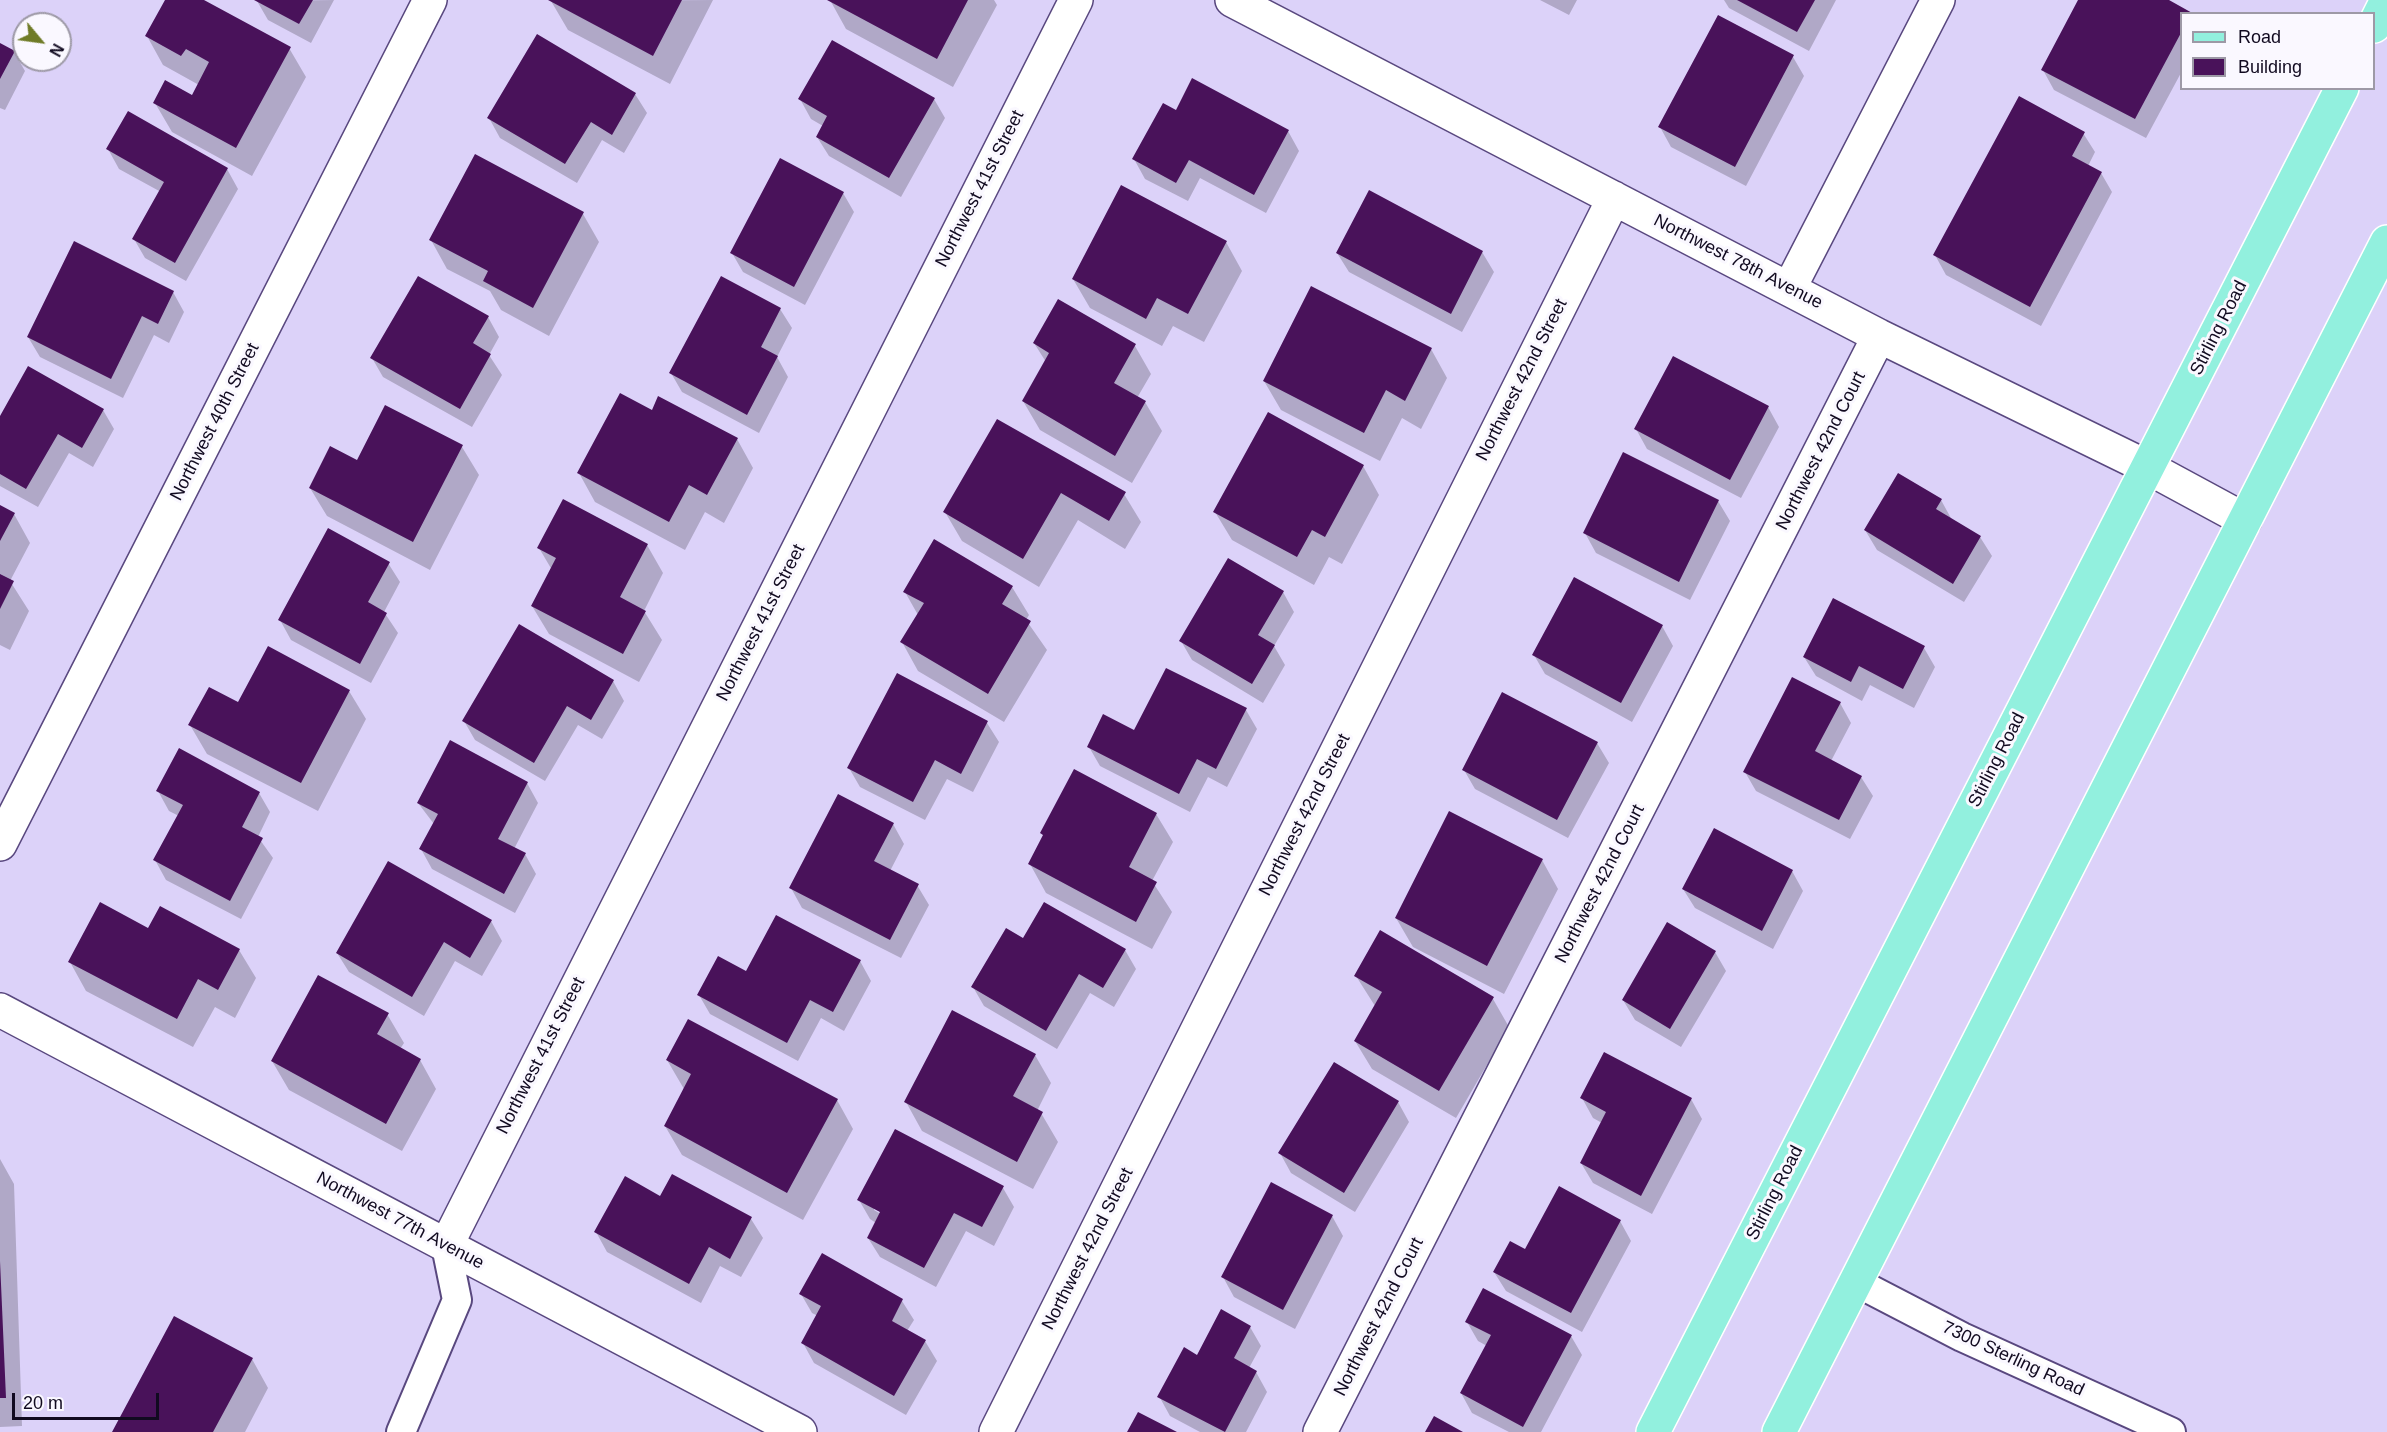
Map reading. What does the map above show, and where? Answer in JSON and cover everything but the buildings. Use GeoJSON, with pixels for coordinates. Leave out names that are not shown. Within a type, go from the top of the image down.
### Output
{"type":"FeatureCollection","features":[{"type":"Feature","properties":{"kind":"main road"},"geometry":{"type":"LineString","coordinates":[[2375,22],[2387,0]]}},
{"type":"Feature","properties":{"kind":"main road","name":"Stirling Road"},"geometry":{"type":"LineString","coordinates":[[1653,1432],[2341,90]]}},
{"type":"Feature","properties":{"kind":"main road"},"geometry":{"type":"LineString","coordinates":[[1779,1432],[2387,242]]}},
{"type":"Feature","properties":{"kind":"street","name":"Northwest 40th Street"},"geometry":{"type":"LineString","coordinates":[[0,844],[430,0]]}},
{"type":"Feature","properties":{"kind":"street","name":"Northwest 41st Street"},"geometry":{"type":"LineString","coordinates":[[446,1246],[1076,0]]}},
{"type":"Feature","properties":{"kind":"street","name":"Northwest 78th Avenue"},"geometry":{"type":"LineString","coordinates":[[1232,0],[1879,336],[2147,467],[2245,520]]}},
{"type":"Feature","properties":{"kind":"street"},"geometry":{"type":"LineString","coordinates":[[1789,289],[1938,0]]}},
{"type":"Feature","properties":{"kind":"street","name":"Northwest 42nd Street"},"geometry":{"type":"LineString","coordinates":[[996,1432],[1614,198]]}},
{"type":"Feature","properties":{"kind":"street","name":"Northwest 42nd Court"},"geometry":{"type":"LineString","coordinates":[[1320,1432],[1879,336]]}},
{"type":"Feature","properties":{"kind":"street","name":"Northwest 77th Avenue"},"geometry":{"type":"LineString","coordinates":[[0,1010],[800,1432]]}},
{"type":"Feature","properties":{"kind":"lane"},"geometry":{"type":"LineString","coordinates":[[401,1432],[457,1300],[446,1246]]}},
{"type":"Feature","properties":{"kind":"lane","name":"7300 Sterling Road"},"geometry":{"type":"LineString","coordinates":[[1856,1282],[1962,1336],[2171,1432]]}}]}
